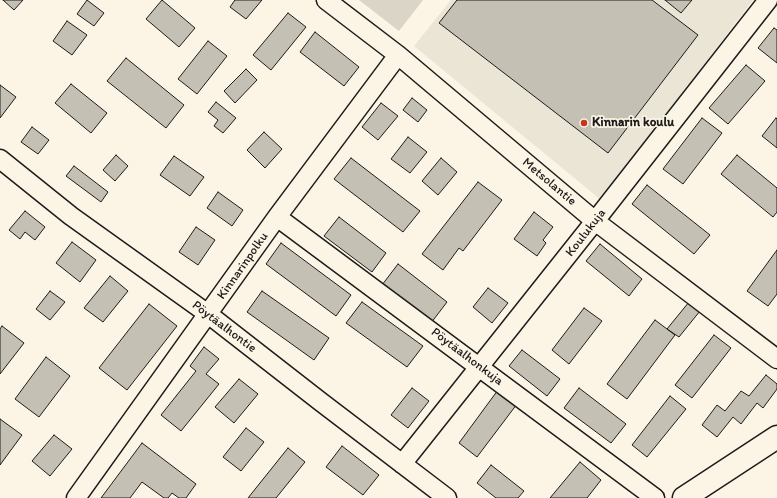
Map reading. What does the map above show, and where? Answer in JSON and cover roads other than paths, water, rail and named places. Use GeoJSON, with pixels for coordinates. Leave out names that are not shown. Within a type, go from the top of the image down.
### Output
{"type":"FeatureCollection","features":[{"type":"Feature","properties":{"kind":"street","name":"Metsolantie"},"geometry":{"type":"LineString","coordinates":[[326,0],[398,54],[595,221],[777,359]]}},
{"type":"Feature","properties":{"kind":"street","name":"Koulukuja"},"geometry":{"type":"LineString","coordinates":[[402,464],[768,0]]}},
{"type":"Feature","properties":{"kind":"street","name":"Kinnarinpolku"},"geometry":{"type":"LineString","coordinates":[[76,498],[277,216],[398,54]]}},
{"type":"Feature","properties":{"kind":"street","name":"Pöytäalhontie"},"geometry":{"type":"LineString","coordinates":[[0,159],[71,216],[208,314],[447,498]]}},
{"type":"Feature","properties":{"kind":"street","name":"Pöytäalhonkuja"},"geometry":{"type":"LineString","coordinates":[[277,216],[656,498]]}},
{"type":"Feature","properties":{"kind":"street"},"geometry":{"type":"LineString","coordinates":[[684,498],[777,437]]}},
{"type":"Feature","properties":{"kind":"place","name":"Kinnarin koulu"},"geometry":{"type":"Point","coordinates":[584,123]}}]}
